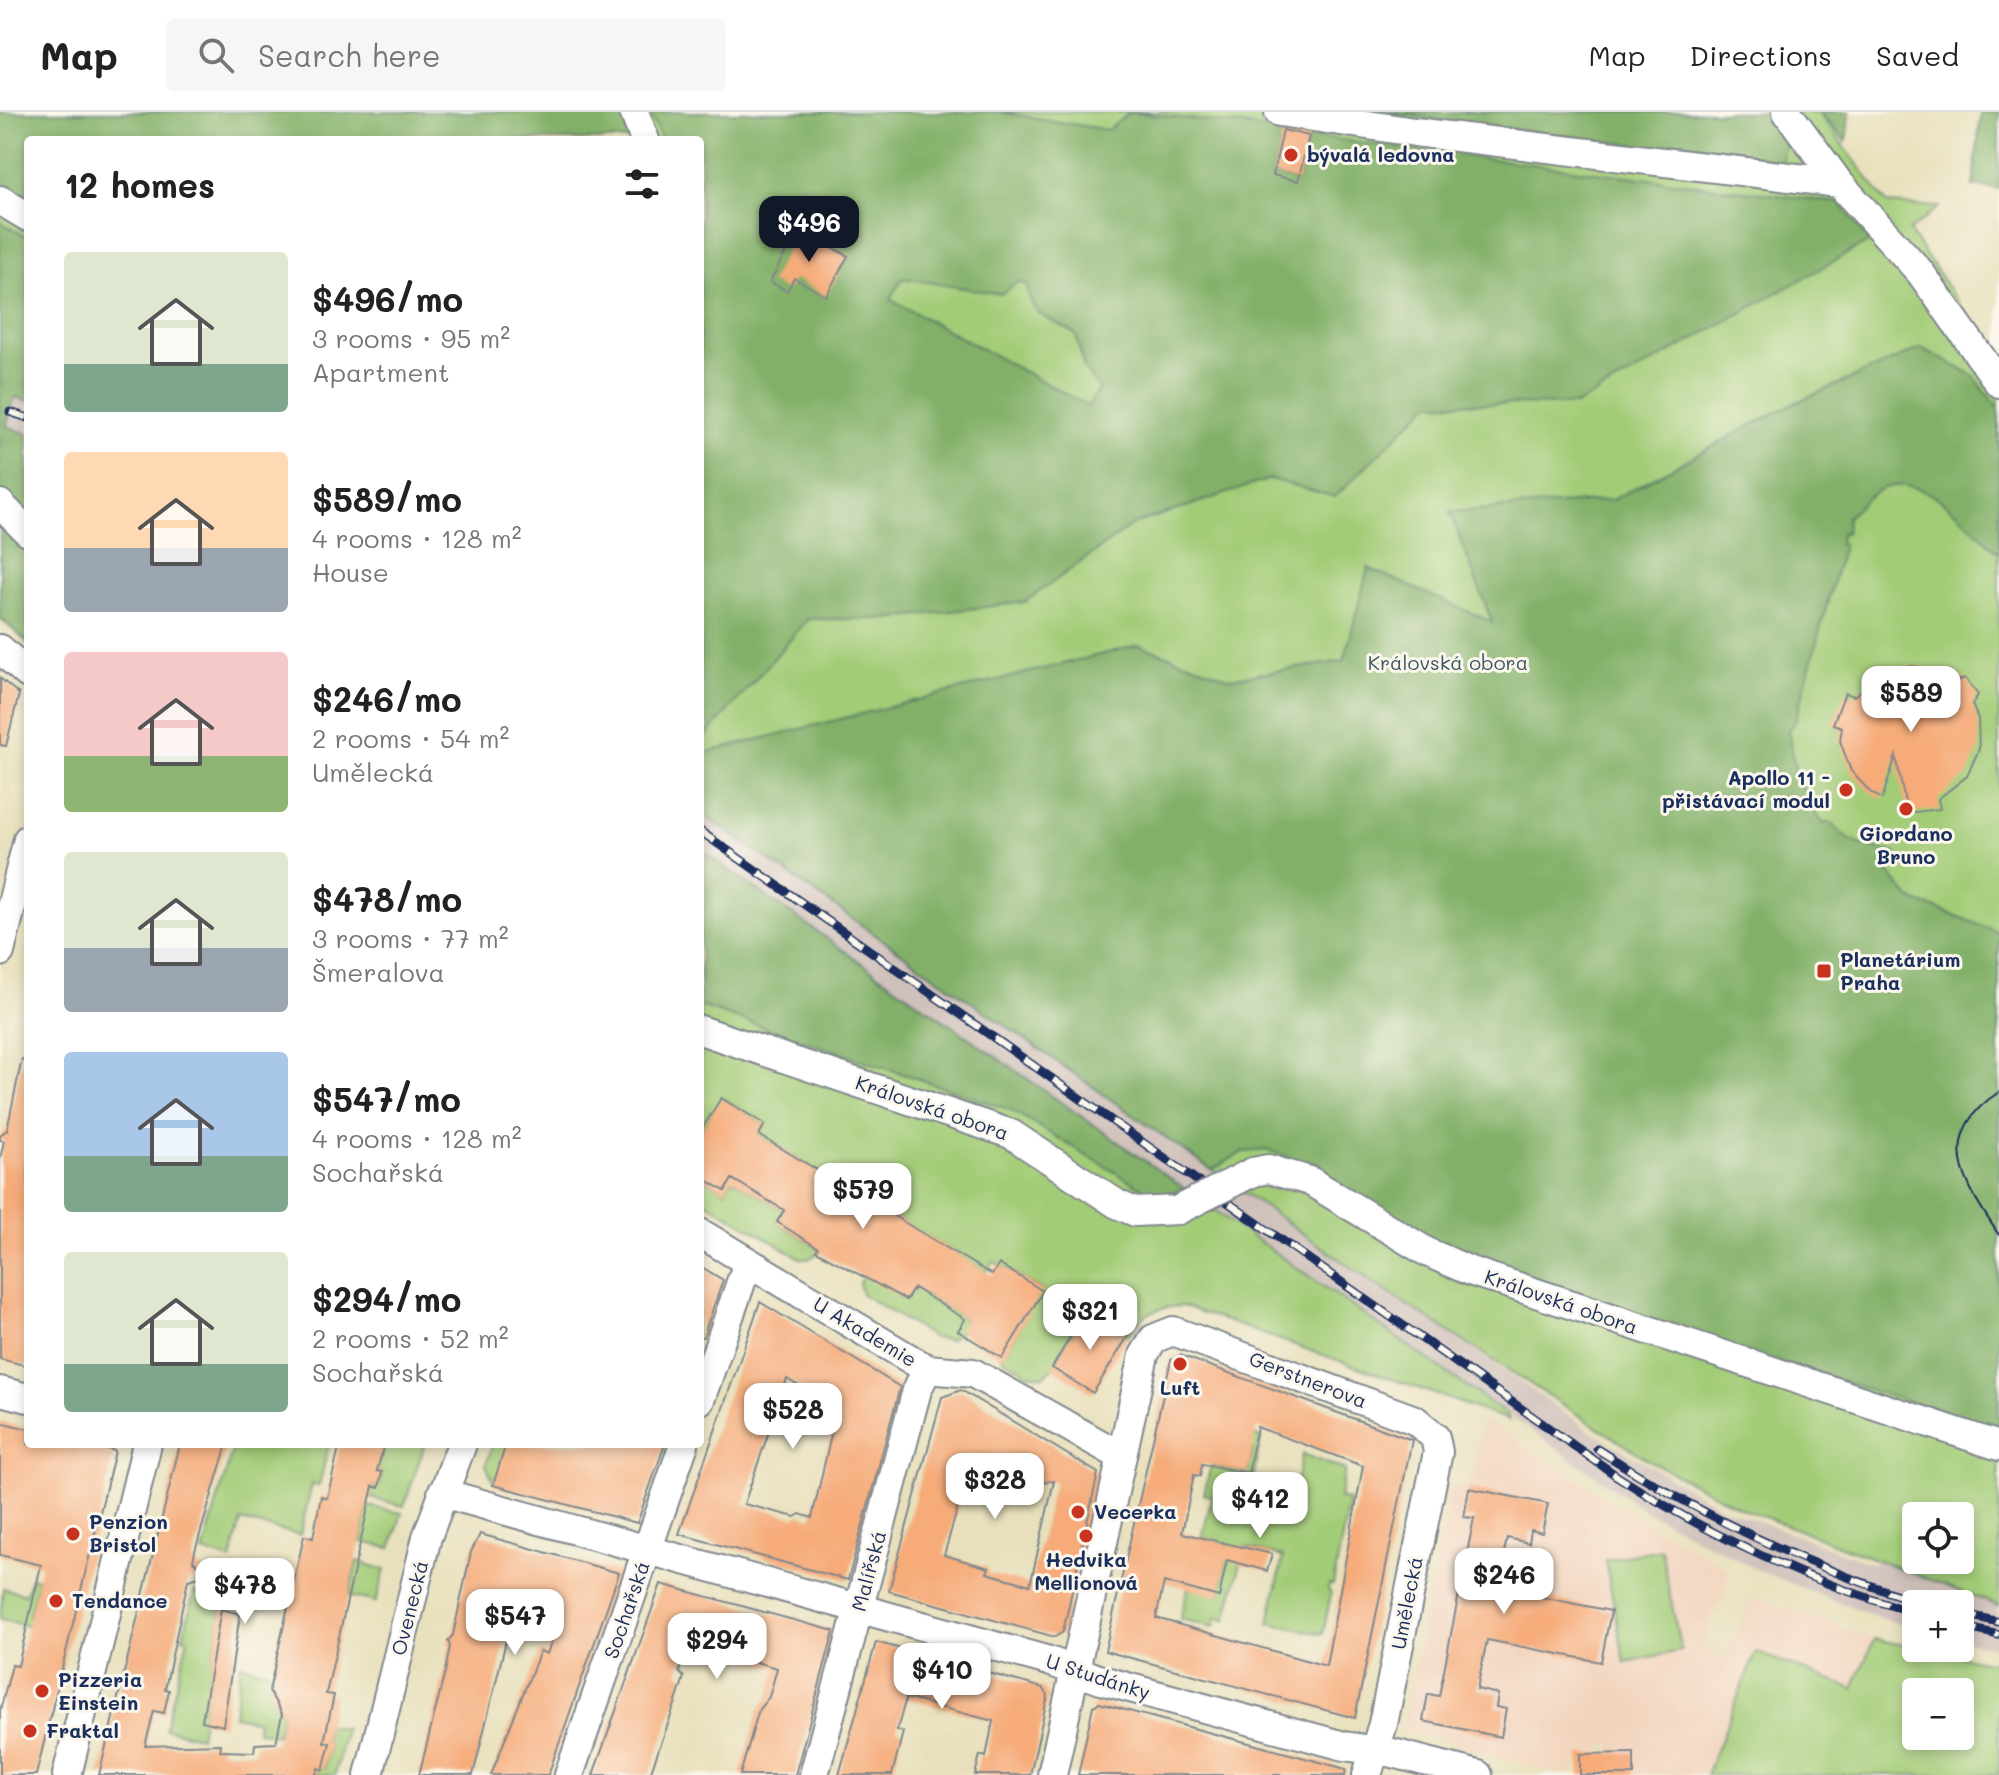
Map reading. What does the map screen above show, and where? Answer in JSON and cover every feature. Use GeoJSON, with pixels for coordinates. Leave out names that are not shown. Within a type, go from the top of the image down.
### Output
{"type":"FeatureCollection","features":[{"type":"Feature","properties":{"kind":"street"},"geometry":{"type":"LineString","coordinates":[[634,112],[643,136]]}},
{"type":"Feature","properties":{"kind":"street"},"geometry":{"type":"LineString","coordinates":[[1279,112],[1415,132],[1839,183]]}},
{"type":"Feature","properties":{"kind":"street"},"geometry":{"type":"LineString","coordinates":[[1787,112],[1839,183],[1920,272],[1999,383]]}},
{"type":"Feature","properties":{"kind":"street"},"geometry":{"type":"LineString","coordinates":[[0,200],[24,215]]}},
{"type":"Feature","properties":{"kind":"street"},"geometry":{"type":"LineString","coordinates":[[0,504],[24,528]]}},
{"type":"Feature","properties":{"kind":"street"},"geometry":{"type":"LineString","coordinates":[[0,649],[24,670]]}},
{"type":"Feature","properties":{"kind":"street"},"geometry":{"type":"LineString","coordinates":[[0,952],[24,855]]}},
{"type":"Feature","properties":{"kind":"street","name":"Královská obora"},"geometry":{"type":"LineString","coordinates":[[704,1031],[1011,1134],[1117,1204],[1135,1212],[1178,1210],[1253,1172],[1268,1169],[1303,1177],[1427,1252],[1470,1271],[1999,1446]]}},
{"type":"Feature","properties":{"kind":"street","name":"U Akademie"},"geometry":{"type":"LineString","coordinates":[[704,1235],[927,1369],[973,1373],[1121,1456]]}},
{"type":"Feature","properties":{"kind":"street"},"geometry":{"type":"LineString","coordinates":[[704,1388],[748,1262]]}},
{"type":"Feature","properties":{"kind":"street","name":"Gerstnerova"},"geometry":{"type":"LineString","coordinates":[[1121,1456],[1148,1345],[1165,1332],[1183,1333],[1415,1420],[1432,1431]]}},
{"type":"Feature","properties":{"kind":"street","name":"Malířská"},"geometry":{"type":"LineString","coordinates":[[814,1775],[917,1390],[927,1369]]}},
{"type":"Feature","properties":{"kind":"street"},"geometry":{"type":"LineString","coordinates":[[0,1391],[24,1397]]}},
{"type":"Feature","properties":{"kind":"street","name":"Umělecká"},"geometry":{"type":"LineString","coordinates":[[1370,1763],[1383,1724],[1438,1452],[1432,1431]]}},
{"type":"Feature","properties":{"kind":"street"},"geometry":{"type":"LineString","coordinates":[[67,1775],[146,1448]]}},
{"type":"Feature","properties":{"kind":"street","name":"Ovenecká"},"geometry":{"type":"LineString","coordinates":[[369,1775],[427,1537],[460,1448]]}},
{"type":"Feature","properties":{"kind":"street","name":"Sochařská"},"geometry":{"type":"LineString","coordinates":[[569,1775],[683,1448]]}},
{"type":"Feature","properties":{"kind":"street"},"geometry":{"type":"LineString","coordinates":[[1052,1775],[1121,1456]]}},
{"type":"Feature","properties":{"kind":"street","name":"U Studánky"},"geometry":{"type":"LineString","coordinates":[[442,1493],[1344,1746],[1370,1763],[1478,1775]]}},
{"type":"Feature","properties":{"kind":"shaded area"},"geometry":{"type":"Polygon","coordinates":[[[15,397],[24,400],[24,433],[6,427],[15,397]]]}},
{"type":"Feature","properties":{"kind":"shaded area"},"geometry":{"type":"Polygon","coordinates":[[[704,815],[1595,1434],[1723,1508],[1873,1564],[1875,1560],[1902,1570],[1902,1574],[1913,1574],[1956,1590],[1902,1590],[1902,1625],[1757,1570],[1646,1511],[704,853],[704,815]]]}},
{"type":"Feature","properties":{"kind":"shaded area"},"geometry":{"type":"Polygon","coordinates":[[[1483,1420],[1657,1529],[1732,1571],[1702,1647],[1722,1660],[1754,1597],[1874,1639],[1853,1690],[1756,1653],[1706,1775],[1635,1775],[1635,1771],[1612,1752],[1612,1745],[1600,1746],[1600,1754],[1580,1754],[1570,1775],[1563,1775],[1402,1729],[1451,1485],[1470,1488],[1483,1420]]]}},
{"type":"Feature","properties":{"kind":"shaded area"},"geometry":{"type":"Polygon","coordinates":[[[1974,1597],[1999,1606],[1999,1648],[1974,1643],[1974,1597]]]}},
{"type":"Feature","properties":{"kind":"green space","name":"Královská obora"},"geometry":{"type":"Polygon","coordinates":[[[0,112],[1818,112],[1888,204],[1939,207],[1909,231],[1999,362],[1999,1606],[1974,1597],[1974,1590],[1957,1590],[1915,1574],[1974,1574],[1974,1502],[1902,1502],[1902,1569],[1741,1508],[1650,1461],[1375,1284],[704,815],[704,136],[24,136],[24,400],[15,397],[6,426],[24,433],[24,639],[0,618],[0,112]]]}},
{"type":"Feature","properties":{"kind":"green space"},"geometry":{"type":"Polygon","coordinates":[[[0,112],[621,112],[630,136],[24,136],[24,203],[0,188],[0,112]]]}},
{"type":"Feature","properties":{"kind":"green space"},"geometry":{"type":"Polygon","coordinates":[[[650,112],[1000,112],[1108,130],[1130,112],[1284,130],[1273,175],[1298,181],[1309,136],[1840,203],[1870,241],[1576,405],[1430,403],[1335,497],[1270,479],[1134,524],[1025,602],[887,619],[808,619],[704,738],[704,136],[660,136],[650,112]],[[902,278],[891,300],[1088,406],[1099,389],[1084,369],[1076,335],[1044,318],[1034,307],[1027,285],[1018,282],[1001,294],[902,278]]]}},
{"type":"Feature","properties":{"kind":"green space"},"geometry":{"type":"Polygon","coordinates":[[[1381,112],[1777,112],[1788,128],[1781,164],[1381,112]]]}},
{"type":"Feature","properties":{"kind":"green space"},"geometry":{"type":"Polygon","coordinates":[[[1819,112],[1850,112],[1846,142],[1819,112]]]}},
{"type":"Feature","properties":{"kind":"green space"},"geometry":{"type":"Polygon","coordinates":[[[1981,112],[1999,112],[1999,189],[1973,186],[1981,112]]]}},
{"type":"Feature","properties":{"kind":"green space"},"geometry":{"type":"Polygon","coordinates":[[[0,222],[24,236],[24,400],[15,397],[6,426],[24,433],[24,514],[0,491],[0,222]]]}},
{"type":"Feature","properties":{"kind":"green space"},"geometry":{"type":"Polygon","coordinates":[[[1921,348],[1973,375],[1999,410],[1999,553],[1944,502],[1927,492],[1893,486],[1864,500],[1847,517],[1846,533],[1842,532],[1839,543],[1843,545],[1795,722],[1788,730],[1797,781],[1810,797],[1807,803],[1824,824],[1830,822],[1845,837],[1861,845],[1896,853],[1888,872],[1910,899],[1999,932],[1999,1429],[1523,1285],[1436,1249],[1350,1194],[1320,1164],[1295,1161],[1269,1150],[1243,1152],[1212,1170],[704,815],[704,753],[1139,645],[1231,678],[1344,661],[1368,568],[1492,622],[1450,512],[1612,500],[1790,405],[1921,348]]]}},
{"type":"Feature","properties":{"kind":"green space"},"geometry":{"type":"Polygon","coordinates":[[[0,519],[24,542],[24,639],[0,618],[0,519]]]}},
{"type":"Feature","properties":{"kind":"green space"},"geometry":{"type":"Polygon","coordinates":[[[704,853],[1507,1415],[1509,1420],[1183,1306],[1151,1312],[1139,1321],[1128,1336],[1086,1310],[1053,1368],[1044,1376],[1029,1374],[1002,1358],[1042,1290],[993,1261],[986,1272],[759,1135],[765,1124],[722,1098],[704,1126],[704,853]]]}},
{"type":"Feature","properties":{"kind":"green space"},"geometry":{"type":"Polygon","coordinates":[[[704,853],[1185,1189],[1155,1196],[1011,1110],[704,1007],[704,853]]]}},
{"type":"Feature","properties":{"kind":"green space"},"geometry":{"type":"Polygon","coordinates":[[[704,1178],[725,1191],[732,1179],[784,1210],[777,1222],[818,1248],[817,1254],[808,1259],[800,1258],[704,1200],[704,1178]]]}},
{"type":"Feature","properties":{"kind":"green space"},"geometry":{"type":"Polygon","coordinates":[[[864,1275],[906,1300],[914,1288],[965,1319],[960,1332],[950,1340],[934,1338],[862,1294],[859,1283],[864,1275]]]}},
{"type":"Feature","properties":{"kind":"green space"},"geometry":{"type":"Polygon","coordinates":[[[1221,1423],[1261,1438],[1248,1504],[1290,1513],[1302,1454],[1345,1470],[1339,1498],[1349,1501],[1333,1585],[1329,1585],[1328,1589],[1331,1594],[1323,1634],[1269,1623],[1283,1557],[1245,1547],[1226,1620],[1216,1618],[1214,1627],[1180,1619],[1188,1588],[1219,1596],[1230,1545],[1202,1538],[1212,1496],[1204,1494],[1211,1466],[1248,1473],[1253,1450],[1221,1423]]]}},
{"type":"Feature","properties":{"kind":"green space"},"geometry":{"type":"Polygon","coordinates":[[[233,1448],[328,1448],[319,1486],[312,1484],[300,1535],[241,1521],[231,1560],[203,1552],[233,1448]]]}},
{"type":"Feature","properties":{"kind":"green space"},"geometry":{"type":"Polygon","coordinates":[[[383,1448],[424,1448],[404,1506],[370,1498],[373,1486],[379,1487],[382,1473],[377,1471],[383,1448]]]}},
{"type":"Feature","properties":{"kind":"green space"},"geometry":{"type":"Polygon","coordinates":[[[492,1448],[507,1448],[494,1483],[486,1465],[492,1448]]]}},
{"type":"Feature","properties":{"kind":"green space"},"geometry":{"type":"Polygon","coordinates":[[[368,1506],[402,1513],[391,1548],[361,1542],[368,1506]]]}},
{"type":"Feature","properties":{"kind":"green space"},"geometry":{"type":"Polygon","coordinates":[[[1661,1549],[1681,1651],[1625,1662],[1605,1560],[1661,1549]]]}},
{"type":"Feature","properties":{"kind":"green space"},"geometry":{"type":"Polygon","coordinates":[[[357,1561],[385,1570],[376,1602],[349,1596],[357,1561]]]}},
{"type":"Feature","properties":{"kind":"green space"},"geometry":{"type":"Polygon","coordinates":[[[32,1577],[38,1579],[29,1615],[34,1617],[31,1627],[0,1619],[3,1588],[25,1594],[32,1577]]]}},
{"type":"Feature","properties":{"kind":"green space"},"geometry":{"type":"Polygon","coordinates":[[[194,1592],[223,1599],[200,1737],[165,1729],[188,1639],[183,1637],[194,1592]]]}},
{"type":"Feature","properties":{"kind":"green space"},"geometry":{"type":"Polygon","coordinates":[[[1874,1639],[1902,1645],[1902,1662],[1974,1662],[1974,1659],[1999,1664],[1999,1775],[1706,1775],[1756,1652],[1853,1689],[1874,1639]]]}},
{"type":"Feature","properties":{"kind":"green space"},"geometry":{"type":"Polygon","coordinates":[[[241,1664],[273,1672],[269,1691],[282,1714],[277,1735],[257,1731],[258,1721],[234,1716],[241,1664]]]}},
{"type":"Feature","properties":{"kind":"green space"},"geometry":{"type":"Polygon","coordinates":[[[328,1725],[345,1729],[335,1775],[316,1775],[318,1768],[324,1769],[329,1744],[324,1742],[328,1725]]]}},
{"type":"Feature","properties":{"kind":"building","name":"bývalá ledovna"},"geometry":{"type":"Polygon","coordinates":[[[1283,130],[1309,136],[1298,181],[1273,175],[1283,130]]]}},
{"type":"Feature","properties":{"kind":"building"},"geometry":{"type":"Polygon","coordinates":[[[798,229],[848,256],[826,296],[794,278],[787,291],[770,282],[798,229]]]}},
{"type":"Feature","properties":{"kind":"building"},"geometry":{"type":"Polygon","coordinates":[[[1912,666],[1942,674],[1955,682],[1965,678],[1978,695],[1972,704],[1978,719],[1979,749],[1967,776],[1938,799],[1940,809],[1907,813],[1896,756],[1882,799],[1870,792],[1851,771],[1840,741],[1842,727],[1833,724],[1845,693],[1854,696],[1883,672],[1912,666]]]}},
{"type":"Feature","properties":{"kind":"building"},"geometry":{"type":"Polygon","coordinates":[[[0,678],[19,694],[6,746],[0,745],[0,678]]]}},
{"type":"Feature","properties":{"kind":"building"},"geometry":{"type":"Polygon","coordinates":[[[24,1059],[24,1365],[0,1359],[0,1159],[4,1141],[0,1140],[0,1135],[7,1130],[24,1059]]]}},
{"type":"Feature","properties":{"kind":"building"},"geometry":{"type":"Polygon","coordinates":[[[721,1098],[765,1124],[759,1135],[992,1275],[999,1264],[1043,1291],[1002,1358],[958,1331],[965,1319],[914,1288],[906,1300],[816,1251],[818,1248],[777,1222],[784,1210],[732,1179],[725,1191],[704,1178],[704,1126],[721,1098]]]}},
{"type":"Feature","properties":{"kind":"building"},"geometry":{"type":"Polygon","coordinates":[[[704,1268],[723,1280],[704,1334],[704,1268]]]}},
{"type":"Feature","properties":{"kind":"building"},"geometry":{"type":"Polygon","coordinates":[[[760,1302],[900,1387],[848,1580],[679,1534],[760,1302]],[[787,1379],[744,1504],[795,1517],[800,1514],[812,1518],[837,1409],[787,1379]]]}},
{"type":"Feature","properties":{"kind":"building"},"geometry":{"type":"Polygon","coordinates":[[[1086,1310],[1128,1336],[1093,1393],[1052,1368],[1086,1310]]]}},
{"type":"Feature","properties":{"kind":"building"},"geometry":{"type":"Polygon","coordinates":[[[1180,1355],[1412,1440],[1355,1718],[1105,1651],[1171,1360],[1180,1355]],[[1257,1427],[1248,1473],[1202,1464],[1200,1476],[1194,1475],[1182,1533],[1272,1554],[1267,1571],[1227,1560],[1219,1597],[1164,1582],[1156,1618],[1326,1666],[1363,1466],[1257,1427]]]}},
{"type":"Feature","properties":{"kind":"building"},"geometry":{"type":"Polygon","coordinates":[[[961,1390],[1098,1473],[1063,1632],[1055,1637],[889,1591],[942,1397],[961,1390]],[[973,1455],[944,1555],[989,1568],[987,1573],[1030,1585],[1054,1481],[1021,1484],[973,1455]]]}},
{"type":"Feature","properties":{"kind":"building"},"geometry":{"type":"Polygon","coordinates":[[[0,1422],[24,1428],[24,1448],[104,1448],[115,1451],[36,1775],[0,1775],[0,1711],[12,1665],[18,1666],[41,1565],[0,1555],[0,1422]]]}},
{"type":"Feature","properties":{"kind":"building"},"geometry":{"type":"Polygon","coordinates":[[[179,1448],[226,1448],[193,1561],[203,1569],[200,1577],[188,1580],[165,1689],[169,1690],[164,1713],[154,1711],[145,1746],[221,1744],[220,1751],[254,1752],[255,1744],[276,1743],[282,1714],[269,1691],[304,1536],[313,1538],[321,1496],[327,1498],[339,1448],[383,1448],[377,1471],[382,1472],[379,1488],[373,1486],[326,1694],[334,1695],[324,1742],[330,1743],[323,1770],[318,1768],[316,1775],[99,1775],[179,1448]]]}},
{"type":"Feature","properties":{"kind":"building"},"geometry":{"type":"Polygon","coordinates":[[[505,1448],[664,1448],[637,1523],[493,1485],[505,1448]]]}},
{"type":"Feature","properties":{"kind":"building"},"geometry":{"type":"Polygon","coordinates":[[[1469,1488],[1548,1504],[1542,1533],[1531,1530],[1529,1543],[1507,1538],[1497,1588],[1611,1611],[1601,1662],[1487,1640],[1477,1689],[1498,1694],[1496,1707],[1506,1709],[1501,1737],[1423,1721],[1428,1694],[1439,1696],[1474,1518],[1464,1517],[1469,1488]]]}},
{"type":"Feature","properties":{"kind":"building"},"geometry":{"type":"Polygon","coordinates":[[[480,1534],[619,1573],[548,1775],[491,1775],[540,1651],[547,1654],[559,1620],[551,1605],[517,1596],[473,1775],[419,1775],[445,1672],[450,1646],[448,1641],[453,1635],[471,1552],[480,1534]]]}},
{"type":"Feature","properties":{"kind":"building"},"geometry":{"type":"Polygon","coordinates":[[[661,1584],[834,1631],[795,1775],[740,1775],[759,1709],[769,1697],[777,1668],[689,1643],[679,1672],[684,1677],[651,1771],[648,1775],[593,1775],[661,1584]]]}},
{"type":"Feature","properties":{"kind":"building"},"geometry":{"type":"Polygon","coordinates":[[[221,1609],[240,1614],[223,1726],[202,1721],[221,1609]]]}},
{"type":"Feature","properties":{"kind":"building"},"geometry":{"type":"Polygon","coordinates":[[[876,1642],[1043,1688],[1048,1695],[1030,1775],[975,1775],[980,1755],[986,1757],[993,1721],[906,1698],[897,1730],[903,1732],[892,1775],[839,1775],[876,1642]]]}},
{"type":"Feature","properties":{"kind":"building"},"geometry":{"type":"Polygon","coordinates":[[[1099,1703],[1346,1769],[1345,1775],[1078,1775],[1093,1706],[1099,1703]]]}},
{"type":"Feature","properties":{"kind":"building"},"geometry":{"type":"Polygon","coordinates":[[[1634,1753],[1634,1775],[1580,1775],[1580,1754],[1634,1753]]]}},
{"type":"Feature","properties":{"kind":"tram line"},"geometry":{"type":"LineString","coordinates":[[1999,1092],[1978,1109],[1966,1126],[1961,1143],[1961,1161],[1966,1179],[1999,1235]]}},
{"type":"Feature","properties":{"kind":"railway"},"geometry":{"type":"LineString","coordinates":[[10,412],[24,417]]}},
{"type":"Feature","properties":{"kind":"railway"},"geometry":{"type":"LineString","coordinates":[[704,834],[1617,1476],[1688,1518],[1762,1556],[1902,1609]]}},
{"type":"Feature","properties":{"kind":"railway"},"geometry":{"type":"LineString","coordinates":[[1597,1449],[1715,1518],[1756,1538],[1839,1574],[1902,1596]]}},
{"type":"Feature","properties":{"kind":"railway"},"geometry":{"type":"LineString","coordinates":[[1974,1616],[1999,1622]]}},
{"type":"Feature","properties":{"kind":"railway"},"geometry":{"type":"LineString","coordinates":[[1974,1629],[1999,1635]]}},
{"type":"Feature","properties":{"kind":"place","name":"bývalá ledovna"},"geometry":{"type":"Point","coordinates":[1291,155]}},
{"type":"Feature","properties":{"kind":"place","name":"Apollo 11 - přistávací modul"},"geometry":{"type":"Point","coordinates":[1846,790]}},
{"type":"Feature","properties":{"kind":"place","name":"Giordano Bruno"},"geometry":{"type":"Point","coordinates":[1906,809]}},
{"type":"Feature","properties":{"kind":"place","name":"Planetárium Praha"},"geometry":{"type":"Point","coordinates":[1824,971]}},
{"type":"Feature","properties":{"kind":"place","name":"Luft"},"geometry":{"type":"Point","coordinates":[1180,1364]}},
{"type":"Feature","properties":{"kind":"place","name":"Vecerka"},"geometry":{"type":"Point","coordinates":[1078,1512]}},
{"type":"Feature","properties":{"kind":"place","name":"Penzion Bristol"},"geometry":{"type":"Point","coordinates":[73,1534]}},
{"type":"Feature","properties":{"kind":"place","name":"Hedvika Mellionová"},"geometry":{"type":"Point","coordinates":[1086,1536]}},
{"type":"Feature","properties":{"kind":"place","name":"Tendance"},"geometry":{"type":"Point","coordinates":[56,1601]}},
{"type":"Feature","properties":{"kind":"place","name":"Pizzeria Einstein"},"geometry":{"type":"Point","coordinates":[42,1691]}},
{"type":"Feature","properties":{"kind":"place","name":"Fraktal"},"geometry":{"type":"Point","coordinates":[30,1731]}}]}
